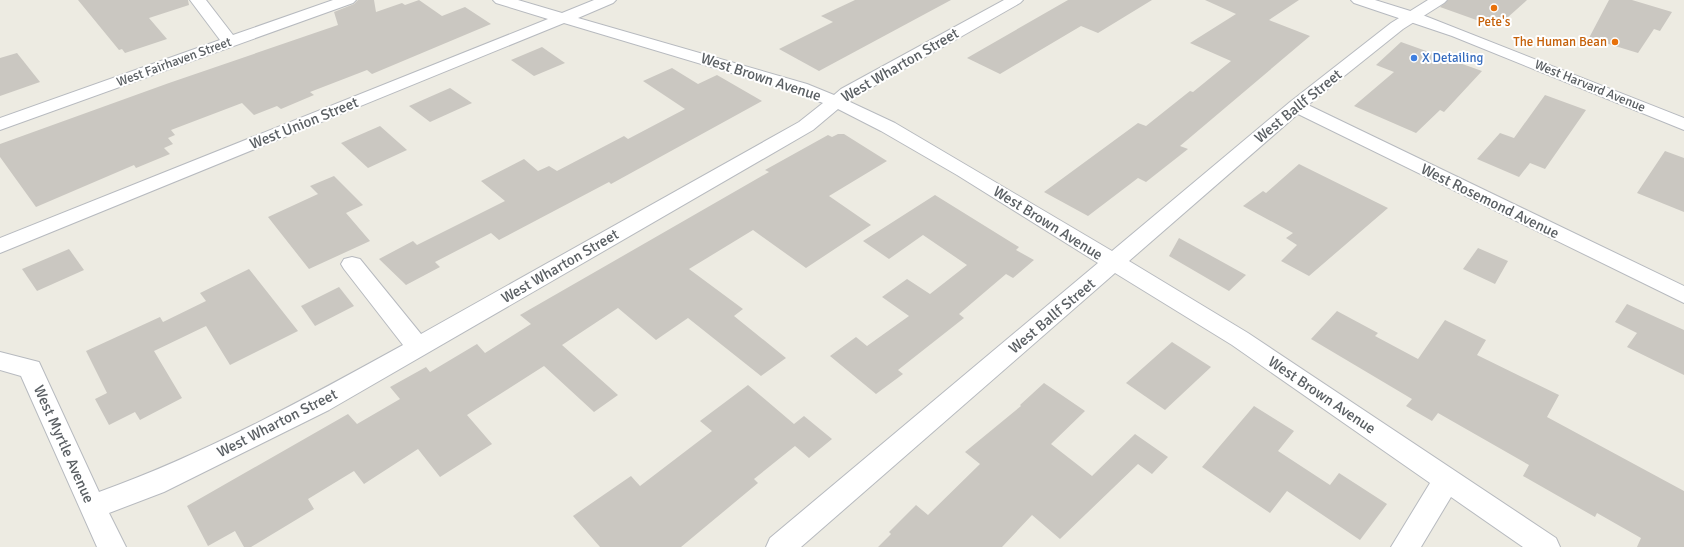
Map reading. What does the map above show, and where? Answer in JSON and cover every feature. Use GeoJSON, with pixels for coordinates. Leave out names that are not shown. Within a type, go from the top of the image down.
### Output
{"type":"FeatureCollection","features":[{"type":"Feature","properties":{"kind":"street"},"geometry":{"type":"LineString","coordinates":[[198,0],[230,42]]}},
{"type":"Feature","properties":{"kind":"street","name":"West Fairhaven Street"},"geometry":{"type":"LineString","coordinates":[[0,124],[348,0]]}},
{"type":"Feature","properties":{"kind":"street","name":"West Brown Avenue"},"geometry":{"type":"LineString","coordinates":[[501,0],[801,88],[836,102],[888,127],[1240,340],[1546,547]]}},
{"type":"Feature","properties":{"kind":"street","name":"West Union Street"},"geometry":{"type":"LineString","coordinates":[[0,246],[608,0]]}},
{"type":"Feature","properties":{"kind":"street","name":"West Wharton Street"},"geometry":{"type":"LineString","coordinates":[[92,507],[154,484],[320,403],[806,126],[847,93],[1015,0]]}},
{"type":"Feature","properties":{"kind":"street","name":"West Harvard Avenue"},"geometry":{"type":"LineString","coordinates":[[1359,0],[1414,17],[1511,54],[1684,124]]}},
{"type":"Feature","properties":{"kind":"street","name":"West Ballf Street"},"geometry":{"type":"LineString","coordinates":[[780,547],[1296,106],[1397,26],[1414,17],[1439,0]]}},
{"type":"Feature","properties":{"kind":"street","name":"West Rosemond Avenue"},"geometry":{"type":"LineString","coordinates":[[1296,106],[1684,295]]}},
{"type":"Feature","properties":{"kind":"street"},"geometry":{"type":"LineString","coordinates":[[352,264],[418,347]]}},
{"type":"Feature","properties":{"kind":"street","name":"West Myrtle Avenue"},"geometry":{"type":"LineString","coordinates":[[0,361],[30,369],[92,507],[112,547]]}},
{"type":"Feature","properties":{"kind":"street"},"geometry":{"type":"LineString","coordinates":[[1405,547],[1447,480]]}},
{"type":"Feature","properties":{"kind":"building"},"geometry":{"type":"Polygon","coordinates":[[[78,0],[188,0],[189,5],[149,18],[167,39],[125,53],[122,49],[119,50],[78,0]]]}},
{"type":"Feature","properties":{"kind":"building"},"geometry":{"type":"Polygon","coordinates":[[[358,0],[374,0],[376,12],[402,3],[405,5],[419,0],[442,16],[465,7],[491,24],[372,74],[367,70],[310,92],[314,95],[281,109],[277,106],[254,115],[242,103],[171,130],[175,135],[168,138],[173,144],[164,148],[170,154],[136,168],[134,165],[36,207],[0,157],[0,144],[169,83],[338,25],[334,12],[354,4],[358,0]]]}},
{"type":"Feature","properties":{"kind":"building"},"geometry":{"type":"Polygon","coordinates":[[[855,0],[951,0],[819,71],[779,49],[833,22],[821,16],[855,0]]]}},
{"type":"Feature","properties":{"kind":"building"},"geometry":{"type":"Polygon","coordinates":[[[1068,0],[1152,0],[1098,33],[1081,26],[1000,74],[967,58],[1068,0]]]}},
{"type":"Feature","properties":{"kind":"building"},"geometry":{"type":"Polygon","coordinates":[[[1205,0],[1299,0],[1269,20],[1310,36],[1180,146],[1188,149],[1146,182],[1138,178],[1088,216],[1044,192],[1138,123],[1146,126],[1190,91],[1193,92],[1231,61],[1190,43],[1236,14],[1205,0]]]}},
{"type":"Feature","properties":{"kind":"building"},"geometry":{"type":"Polygon","coordinates":[[[1448,0],[1527,0],[1498,26],[1440,7],[1448,0]]]}},
{"type":"Feature","properties":{"kind":"building"},"geometry":{"type":"Polygon","coordinates":[[[1609,0],[1632,0],[1672,12],[1660,31],[1654,29],[1638,53],[1589,38],[1609,0]]]}},
{"type":"Feature","properties":{"kind":"building"},"geometry":{"type":"Polygon","coordinates":[[[1401,42],[1482,71],[1444,112],[1440,110],[1416,133],[1354,106],[1394,72],[1376,65],[1401,42]]]}},
{"type":"Feature","properties":{"kind":"building"},"geometry":{"type":"Polygon","coordinates":[[[542,47],[565,63],[534,76],[511,60],[542,47]]]}},
{"type":"Feature","properties":{"kind":"building"},"geometry":{"type":"Polygon","coordinates":[[[17,53],[40,82],[0,96],[0,58],[17,53]]]}},
{"type":"Feature","properties":{"kind":"building"},"geometry":{"type":"Polygon","coordinates":[[[672,68],[698,84],[717,75],[762,101],[611,184],[609,182],[499,240],[491,233],[435,262],[440,267],[406,285],[379,259],[413,241],[417,245],[505,201],[481,181],[524,159],[538,171],[549,166],[557,171],[624,136],[628,139],[685,109],[643,81],[672,68]]]}},
{"type":"Feature","properties":{"kind":"building"},"geometry":{"type":"Polygon","coordinates":[[[450,88],[472,103],[430,122],[409,106],[450,88]]]}},
{"type":"Feature","properties":{"kind":"building"},"geometry":{"type":"Polygon","coordinates":[[[1545,95],[1586,110],[1545,169],[1530,163],[1519,177],[1477,159],[1500,133],[1514,138],[1545,95]]]}},
{"type":"Feature","properties":{"kind":"building"},"geometry":{"type":"Polygon","coordinates":[[[380,126],[407,150],[368,168],[341,143],[380,126]]]}},
{"type":"Feature","properties":{"kind":"building"},"geometry":{"type":"Polygon","coordinates":[[[838,134],[844,134],[887,161],[829,196],[871,225],[806,268],[753,230],[689,269],[743,309],[734,316],[786,358],[761,376],[688,318],[656,340],[618,308],[562,345],[618,395],[594,412],[544,366],[467,415],[492,444],[440,477],[418,449],[364,484],[354,471],[308,499],[314,509],[251,547],[244,547],[235,531],[208,546],[187,506],[348,414],[357,424],[400,399],[390,387],[426,367],[430,372],[477,344],[485,353],[531,324],[520,315],[769,172],[765,170],[828,135],[832,137],[838,134]]]}},
{"type":"Feature","properties":{"kind":"building"},"geometry":{"type":"Polygon","coordinates":[[[1665,151],[1684,158],[1684,212],[1637,193],[1665,151]]]}},
{"type":"Feature","properties":{"kind":"building"},"geometry":{"type":"Polygon","coordinates":[[[1299,164],[1388,208],[1309,276],[1281,261],[1297,245],[1286,238],[1293,233],[1243,206],[1263,191],[1266,193],[1299,164]]]}},
{"type":"Feature","properties":{"kind":"building"},"geometry":{"type":"Polygon","coordinates":[[[334,176],[363,205],[346,213],[370,241],[309,269],[268,217],[318,194],[310,186],[334,176]]]}},
{"type":"Feature","properties":{"kind":"building"},"geometry":{"type":"Polygon","coordinates":[[[935,195],[1019,247],[1016,250],[1034,260],[1013,278],[1006,274],[959,314],[964,318],[898,370],[903,374],[876,394],[830,356],[856,337],[867,346],[909,316],[882,297],[907,279],[930,294],[967,265],[923,235],[889,259],[863,241],[935,195]]]}},
{"type":"Feature","properties":{"kind":"building"},"geometry":{"type":"Polygon","coordinates":[[[1179,238],[1246,275],[1229,291],[1169,256],[1179,238]]]}},
{"type":"Feature","properties":{"kind":"building"},"geometry":{"type":"Polygon","coordinates":[[[1478,248],[1508,261],[1495,284],[1463,269],[1478,248]]]}},
{"type":"Feature","properties":{"kind":"building"},"geometry":{"type":"Polygon","coordinates":[[[69,249],[84,270],[37,291],[22,269],[69,249]]]}},
{"type":"Feature","properties":{"kind":"building"},"geometry":{"type":"Polygon","coordinates":[[[249,269],[298,331],[230,365],[206,326],[154,351],[182,398],[140,420],[135,412],[109,425],[95,399],[107,393],[86,351],[160,317],[163,322],[206,301],[200,293],[249,269]]]}},
{"type":"Feature","properties":{"kind":"building"},"geometry":{"type":"Polygon","coordinates":[[[339,287],[354,306],[315,326],[301,306],[339,287]]]}},
{"type":"Feature","properties":{"kind":"building"},"geometry":{"type":"Polygon","coordinates":[[[1627,304],[1684,330],[1684,375],[1627,347],[1637,333],[1615,322],[1627,304]]]}},
{"type":"Feature","properties":{"kind":"building"},"geometry":{"type":"Polygon","coordinates":[[[1337,311],[1378,333],[1375,336],[1418,359],[1445,320],[1486,340],[1477,355],[1559,395],[1547,417],[1684,491],[1684,547],[1637,547],[1641,538],[1597,513],[1595,517],[1523,476],[1529,465],[1438,413],[1432,421],[1406,406],[1412,399],[1311,339],[1337,311]]]}},
{"type":"Feature","properties":{"kind":"building"},"geometry":{"type":"Polygon","coordinates":[[[1172,342],[1211,367],[1165,410],[1126,383],[1172,342]]]}},
{"type":"Feature","properties":{"kind":"building"},"geometry":{"type":"Polygon","coordinates":[[[1044,383],[1085,411],[1051,444],[1092,476],[1135,434],[1168,457],[1152,474],[1138,464],[1060,539],[1032,515],[1002,547],[878,547],[891,534],[889,532],[916,505],[928,515],[980,464],[965,452],[1021,406],[1020,405],[1044,383]]]}},
{"type":"Feature","properties":{"kind":"building"},"geometry":{"type":"Polygon","coordinates":[[[748,385],[794,424],[804,416],[832,439],[809,458],[795,446],[754,479],[758,483],[681,547],[600,547],[573,516],[631,476],[640,486],[712,431],[700,421],[748,385]]]}},
{"type":"Feature","properties":{"kind":"building"},"geometry":{"type":"Polygon","coordinates":[[[1254,406],[1294,431],[1278,451],[1330,485],[1339,473],[1387,504],[1360,540],[1287,491],[1270,513],[1202,467],[1254,406]]]}},
{"type":"Feature","properties":{"kind":"place","name":"Pete's"},"geometry":{"type":"Point","coordinates":[1494,8]}},
{"type":"Feature","properties":{"kind":"place","name":"The Human Bean"},"geometry":{"type":"Point","coordinates":[1615,42]}},
{"type":"Feature","properties":{"kind":"place","name":"X Detailing"},"geometry":{"type":"Point","coordinates":[1414,58]}}]}
